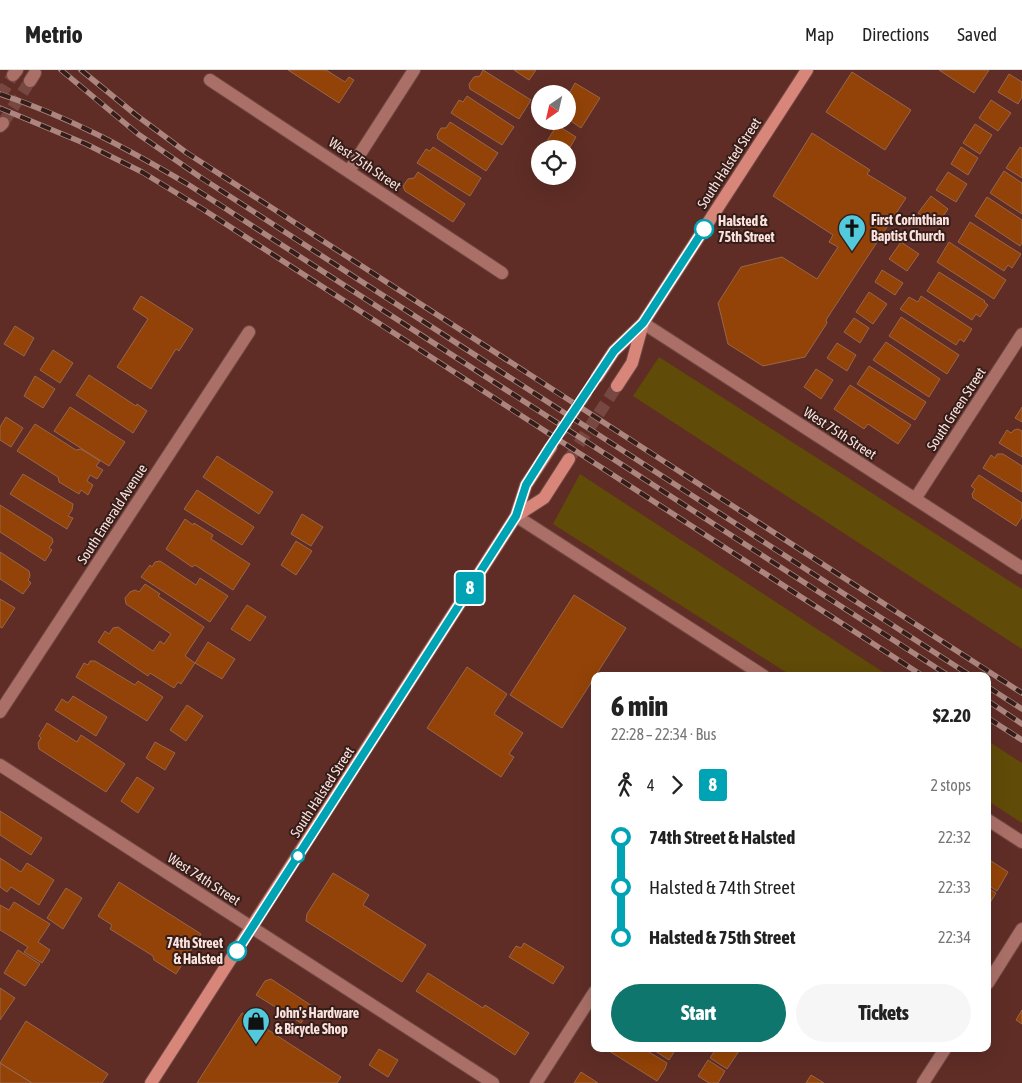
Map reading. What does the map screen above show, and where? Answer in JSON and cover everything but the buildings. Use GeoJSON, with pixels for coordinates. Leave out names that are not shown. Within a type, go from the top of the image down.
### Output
{"type":"FeatureCollection","features":[{"type":"Feature","properties":{"kind":"main road","name":"South Halsted Street"},"geometry":{"type":"LineString","coordinates":[[597,377],[614,351],[643,323],[806,70]]}},
{"type":"Feature","properties":{"kind":"main road","name":"South Halsted Street"},"geometry":{"type":"LineString","coordinates":[[617,386],[632,364],[643,323]]}},
{"type":"Feature","properties":{"kind":"main road","name":"South Halsted Street"},"geometry":{"type":"LineString","coordinates":[[151,1083],[516,516],[526,485],[550,447]]}},
{"type":"Feature","properties":{"kind":"main road","name":"South Halsted Street"},"geometry":{"type":"LineString","coordinates":[[516,516],[544,498],[568,459]]}},
{"type":"Feature","properties":{"kind":"street"},"geometry":{"type":"LineString","coordinates":[[349,171],[414,70]]}},
{"type":"Feature","properties":{"kind":"street","name":"West 75th Street"},"geometry":{"type":"LineString","coordinates":[[210,80],[502,273]]}},
{"type":"Feature","properties":{"kind":"street","name":"West 75th Street"},"geometry":{"type":"LineString","coordinates":[[643,323],[1022,568]]}},
{"type":"Feature","properties":{"kind":"street","name":"South Emerald Avenue"},"geometry":{"type":"LineString","coordinates":[[0,712],[249,332]]}},
{"type":"Feature","properties":{"kind":"street","name":"South Green Street"},"geometry":{"type":"LineString","coordinates":[[915,499],[1022,334]]}},
{"type":"Feature","properties":{"kind":"street"},"geometry":{"type":"LineString","coordinates":[[516,516],[758,672]]}},
{"type":"Feature","properties":{"kind":"street","name":"West 74th Street"},"geometry":{"type":"LineString","coordinates":[[0,765],[492,1083]]}},
{"type":"Feature","properties":{"kind":"street"},"geometry":{"type":"LineString","coordinates":[[991,822],[1022,842]]}},
{"type":"Feature","properties":{"kind":"street"},"geometry":{"type":"LineString","coordinates":[[991,978],[1022,929]]}},
{"type":"Feature","properties":{"kind":"street"},"geometry":{"type":"LineString","coordinates":[[536,1083],[591,997]]}},
{"type":"Feature","properties":{"kind":"street"},"geometry":{"type":"LineString","coordinates":[[923,1083],[943,1052]]}},
{"type":"Feature","properties":{"kind":"shaded area"},"geometry":{"type":"Polygon","coordinates":[[[659,357],[1022,589],[1022,649],[633,396],[659,357]]]}},
{"type":"Feature","properties":{"kind":"shaded area"},"geometry":{"type":"Polygon","coordinates":[[[580,474],[883,672],[786,672],[553,524],[580,474]]]}},
{"type":"Feature","properties":{"kind":"shaded area"},"geometry":{"type":"Polygon","coordinates":[[[991,743],[1022,763],[1022,823],[991,803],[991,743]]]}},
{"type":"Feature","properties":{"kind":"tunnel"},"geometry":{"type":"LineString","coordinates":[[0,96],[13,75]]}},
{"type":"Feature","properties":{"kind":"tunnel"},"geometry":{"type":"LineString","coordinates":[[3,123],[30,81]]}},
{"type":"Feature","properties":{"kind":"tunnel"},"geometry":{"type":"LineString","coordinates":[[551,447],[597,377]]}},
{"type":"Feature","properties":{"kind":"tunnel"},"geometry":{"type":"LineString","coordinates":[[569,459],[617,386]]}},
{"type":"Feature","properties":{"kind":"railway"},"geometry":{"type":"LineString","coordinates":[[61,70],[138,134],[200,177],[965,672]]}},
{"type":"Feature","properties":{"kind":"railway"},"geometry":{"type":"LineString","coordinates":[[81,70],[136,115],[187,153],[990,672]]}},
{"type":"Feature","properties":{"kind":"railway"},"geometry":{"type":"LineString","coordinates":[[0,94],[49,112],[97,134],[189,185],[943,672]]}},
{"type":"Feature","properties":{"kind":"railway"},"geometry":{"type":"LineString","coordinates":[[0,108],[86,144],[142,172],[201,208],[917,672]]}},
{"type":"Feature","properties":{"kind":"railway"},"geometry":{"type":"LineString","coordinates":[[991,673],[1022,693]]}},
{"type":"Feature","properties":{"kind":"railway"},"geometry":{"type":"LineString","coordinates":[[991,689],[1022,709]]}},
{"type":"Feature","properties":{"kind":"railway"},"geometry":{"type":"LineString","coordinates":[[991,703],[1022,724]]}},
{"type":"Feature","properties":{"kind":"railway"},"geometry":{"type":"LineString","coordinates":[[991,720],[1022,740]]}},
{"type":"Feature","properties":{"kind":"bus line","name":"8"},"geometry":{"type":"LineString","coordinates":[[237,951],[516,516],[526,485],[550,447],[614,351],[643,323],[704,229]]}},
{"type":"Feature","properties":{"kind":"place","name":"Halsted & 75th Street"},"geometry":{"type":"Point","coordinates":[704,229]}},
{"type":"Feature","properties":{"kind":"place","name":"First Corinthian Baptist Church"},"geometry":{"type":"Point","coordinates":[852,252]}},
{"type":"Feature","properties":{"kind":"place","name":"74th Street & Halsted"},"geometry":{"type":"Point","coordinates":[237,951]}},
{"type":"Feature","properties":{"kind":"place","name":"John's Hardware & Bicycle Shop"},"geometry":{"type":"Point","coordinates":[256,1045]}}]}
